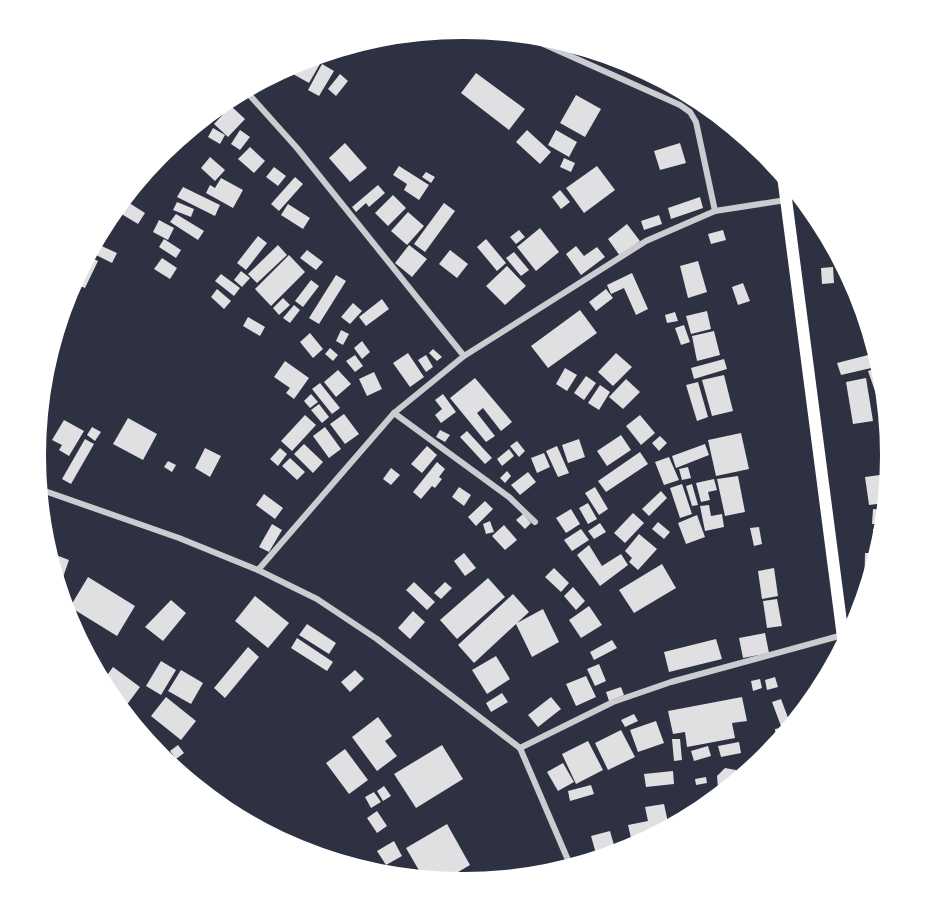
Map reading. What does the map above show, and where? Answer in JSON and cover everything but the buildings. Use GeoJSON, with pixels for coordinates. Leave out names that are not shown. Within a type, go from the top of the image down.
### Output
{"type":"FeatureCollection","features":[{"type":"Feature","properties":{"kind":"main road"},"geometry":{"type":"LineString","coordinates":[[785,192],[843,625]]}},
{"type":"Feature","properties":{"kind":"street"},"geometry":{"type":"LineString","coordinates":[[555,49],[680,105],[690,112],[696,122],[715,211]]}},
{"type":"Feature","properties":{"kind":"street"},"geometry":{"type":"LineString","coordinates":[[251,97],[297,148],[464,356]]}},
{"type":"Feature","properties":{"kind":"street"},"geometry":{"type":"LineString","coordinates":[[258,570],[394,413],[464,356],[637,246],[715,211],[786,200]]}},
{"type":"Feature","properties":{"kind":"street"},"geometry":{"type":"LineString","coordinates":[[394,413],[509,497],[535,522]]}},
{"type":"Feature","properties":{"kind":"street"},"geometry":{"type":"LineString","coordinates":[[48,492],[180,538],[258,570],[317,599],[377,639],[520,748],[567,859]]}},
{"type":"Feature","properties":{"kind":"street"},"geometry":{"type":"LineString","coordinates":[[520,748],[613,702],[671,682],[837,639]]}}]}
